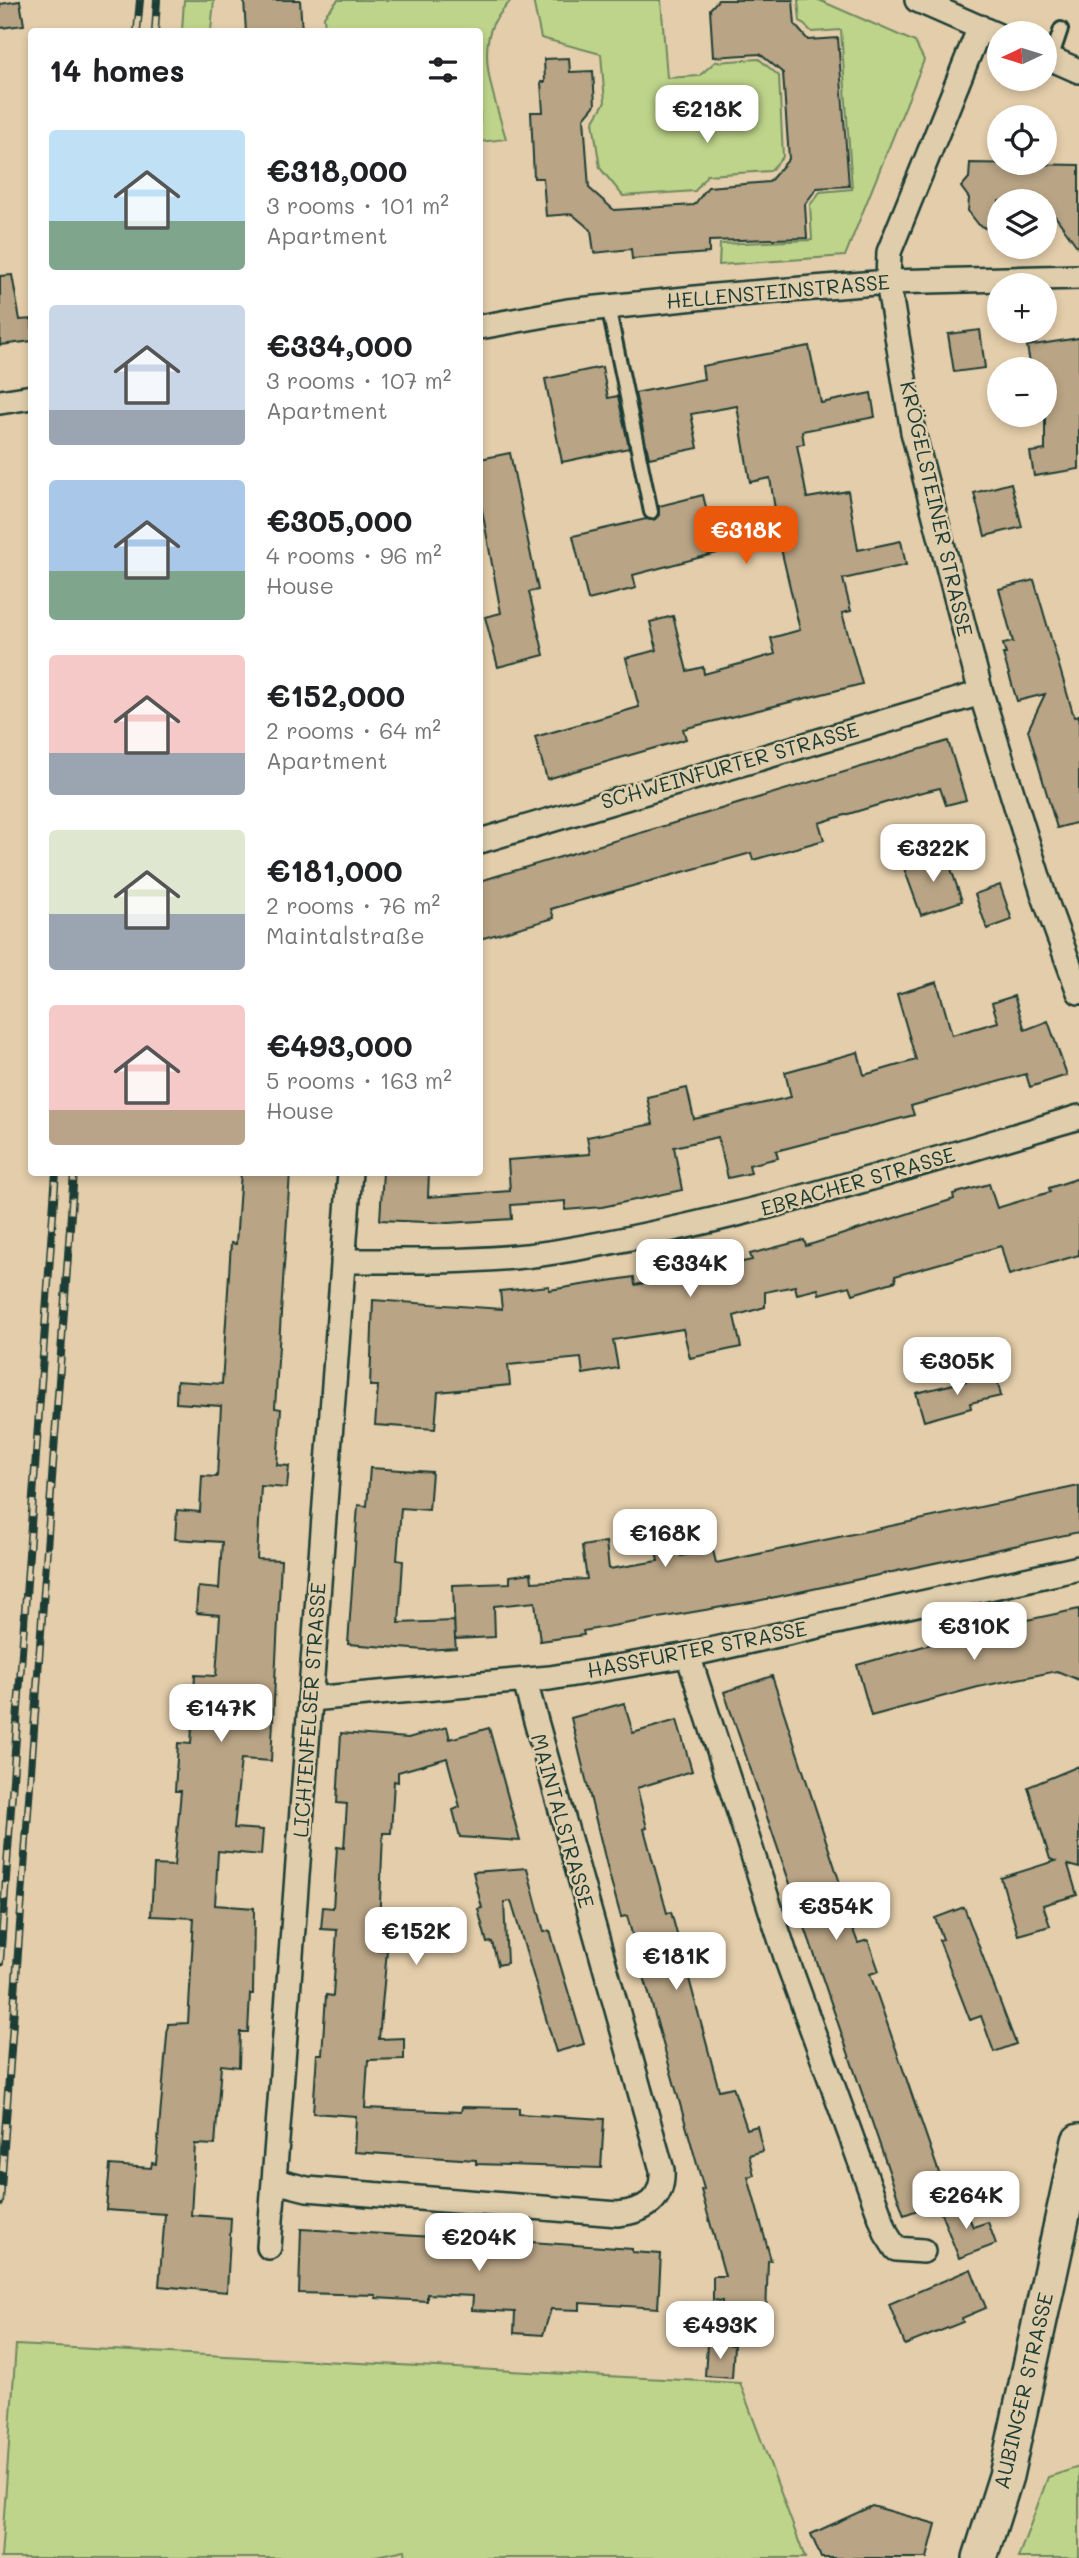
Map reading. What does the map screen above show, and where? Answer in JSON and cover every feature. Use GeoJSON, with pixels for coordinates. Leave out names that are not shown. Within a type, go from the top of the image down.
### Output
{"type":"FeatureCollection","features":[{"type":"Feature","properties":{"kind":"main road","name":"AUBINGER STRASSE"},"geometry":{"type":"LineString","coordinates":[[981,2558],[1006,2476],[1077,2162]]}},
{"type":"Feature","properties":{"kind":"street"},"geometry":{"type":"LineString","coordinates":[[917,0],[987,30]]}},
{"type":"Feature","properties":{"kind":"street","name":"KRÖGELSTEINER STRASSE"},"geometry":{"type":"LineString","coordinates":[[987,38],[889,252],[888,282],[913,432],[981,693],[1044,897],[1079,992]]}},
{"type":"Feature","properties":{"kind":"street"},"geometry":{"type":"LineString","coordinates":[[1057,61],[1079,71]]}},
{"type":"Feature","properties":{"kind":"street","name":"HELLENSTEINSTRASSE"},"geometry":{"type":"LineString","coordinates":[[483,327],[608,306],[888,282],[1079,277]]}},
{"type":"Feature","properties":{"kind":"street"},"geometry":{"type":"LineString","coordinates":[[0,402],[28,398]]}},
{"type":"Feature","properties":{"kind":"street","name":"SCHWEINFURTER STRASSE"},"geometry":{"type":"LineString","coordinates":[[483,840],[981,693]]}},
{"type":"Feature","properties":{"kind":"street","name":"EBRACHER STRASSE"},"geometry":{"type":"LineString","coordinates":[[343,1261],[450,1261],[553,1252],[753,1212],[1079,1117]]}},
{"type":"Feature","properties":{"kind":"street","name":"LICHTENFELSER STRASSE"},"geometry":{"type":"LineString","coordinates":[[269,2247],[350,1176]]}},
{"type":"Feature","properties":{"kind":"street","name":"HASSFURTER STRASSE"},"geometry":{"type":"LineString","coordinates":[[310,1699],[524,1682],[688,1655],[1079,1568]]}},
{"type":"Feature","properties":{"kind":"street"},"geometry":{"type":"LineString","coordinates":[[688,1655],[789,1963],[887,2235],[896,2249],[923,2251]]}},
{"type":"Feature","properties":{"kind":"street","name":"MAINTALSTRASSE"},"geometry":{"type":"LineString","coordinates":[[275,2180],[307,2189],[618,2214],[637,2212],[653,2201],[663,2186],[662,2170],[524,1682]]}},
{"type":"Feature","properties":{"kind":"lane"},"geometry":{"type":"LineString","coordinates":[[1057,38],[1061,29]]}},
{"type":"Feature","properties":{"kind":"lane"},"geometry":{"type":"LineString","coordinates":[[608,306],[650,512]]}},
{"type":"Feature","properties":{"kind":"green space"},"geometry":{"type":"Polygon","coordinates":[[[184,0],[214,0],[211,28],[182,28],[184,0]]]}},
{"type":"Feature","properties":{"kind":"green space"},"geometry":{"type":"Polygon","coordinates":[[[338,0],[511,0],[492,26],[487,53],[490,83],[506,139],[483,142],[483,28],[325,28],[324,16],[338,0]]]}},
{"type":"Feature","properties":{"kind":"green space"},"geometry":{"type":"Polygon","coordinates":[[[533,0],[661,0],[667,78],[699,76],[715,62],[759,59],[779,76],[783,157],[770,171],[707,175],[695,191],[623,196],[600,168],[593,122],[605,102],[601,54],[541,38],[533,0]]]}},
{"type":"Feature","properties":{"kind":"green space"},"geometry":{"type":"Polygon","coordinates":[[[798,0],[819,0],[915,42],[924,60],[845,256],[719,265],[720,244],[812,240],[810,205],[820,192],[852,189],[841,30],[812,32],[800,21],[798,0]]]}},
{"type":"Feature","properties":{"kind":"green space"},"geometry":{"type":"Polygon","coordinates":[[[16,2345],[740,2383],[805,2558],[406,2558],[405,2550],[366,2558],[1,2558],[16,2345]]]}},
{"type":"Feature","properties":{"kind":"green space"},"geometry":{"type":"Polygon","coordinates":[[[1079,2467],[1079,2558],[1018,2558],[1048,2477],[1079,2467]]]}},
{"type":"Feature","properties":{"kind":"building"},"geometry":{"type":"Polygon","coordinates":[[[244,0],[300,0],[302,28],[246,28],[244,0]]]}},
{"type":"Feature","properties":{"kind":"building"},"geometry":{"type":"Polygon","coordinates":[[[718,0],[793,0],[795,25],[808,40],[838,38],[849,186],[817,188],[805,204],[807,238],[709,241],[709,253],[632,259],[631,249],[594,253],[591,230],[572,214],[546,216],[543,178],[534,178],[531,112],[543,112],[541,82],[545,82],[544,59],[569,58],[570,72],[593,71],[595,105],[584,118],[589,188],[614,210],[694,205],[708,187],[769,182],[789,159],[783,73],[760,54],[713,57],[710,9],[718,0]]]}},
{"type":"Feature","properties":{"kind":"building"},"geometry":{"type":"Polygon","coordinates":[[[20,1],[24,25],[0,28],[0,4],[20,1]]]}},
{"type":"Feature","properties":{"kind":"building"},"geometry":{"type":"Polygon","coordinates":[[[970,163],[987,163],[987,175],[1057,175],[1057,165],[1079,165],[1079,249],[1057,219],[1057,189],[987,189],[987,229],[979,225],[968,211],[969,198],[961,187],[969,178],[970,163]]]}},
{"type":"Feature","properties":{"kind":"building"},"geometry":{"type":"Polygon","coordinates":[[[12,275],[20,320],[28,319],[28,342],[0,345],[0,276],[12,275]]]}},
{"type":"Feature","properties":{"kind":"building"},"geometry":{"type":"Polygon","coordinates":[[[980,330],[985,368],[954,372],[948,334],[980,330]]]}},
{"type":"Feature","properties":{"kind":"building"},"geometry":{"type":"Polygon","coordinates":[[[1079,338],[1079,469],[1034,476],[1030,452],[1045,450],[1045,427],[1057,427],[1057,357],[1029,357],[1027,346],[1079,338]]]}},
{"type":"Feature","properties":{"kind":"building"},"geometry":{"type":"Polygon","coordinates":[[[809,346],[821,403],[871,393],[875,417],[802,431],[804,444],[797,445],[807,498],[848,491],[858,550],[901,541],[906,565],[843,579],[851,611],[842,613],[862,684],[683,729],[686,739],[547,779],[535,737],[639,707],[626,658],[657,650],[650,622],[673,616],[687,671],[703,667],[704,674],[775,654],[771,638],[800,630],[782,553],[770,478],[750,482],[737,406],[691,414],[698,448],[649,458],[635,393],[704,379],[702,366],[809,346]]]}},
{"type":"Feature","properties":{"kind":"building"},"geometry":{"type":"Polygon","coordinates":[[[602,367],[608,398],[618,396],[629,448],[562,462],[545,379],[602,367]]]}},
{"type":"Feature","properties":{"kind":"building"},"geometry":{"type":"Polygon","coordinates":[[[510,453],[538,590],[529,592],[544,655],[498,667],[485,617],[501,613],[483,515],[483,458],[510,453]]]}},
{"type":"Feature","properties":{"kind":"building"},"geometry":{"type":"Polygon","coordinates":[[[1011,483],[1022,527],[985,536],[974,493],[1011,483]]]}},
{"type":"Feature","properties":{"kind":"building"},"geometry":{"type":"Polygon","coordinates":[[[703,495],[717,553],[633,575],[636,588],[588,600],[573,536],[646,519],[653,520],[659,515],[659,506],[703,495]]]}},
{"type":"Feature","properties":{"kind":"building"},"geometry":{"type":"Polygon","coordinates":[[[1034,580],[1074,717],[1079,715],[1079,822],[1057,828],[1028,730],[1045,694],[1017,701],[1003,654],[1006,654],[1003,644],[1013,642],[999,589],[1034,580]]]}},
{"type":"Feature","properties":{"kind":"building"},"geometry":{"type":"Polygon","coordinates":[[[948,741],[966,800],[946,805],[940,788],[914,794],[819,823],[824,840],[753,860],[751,853],[568,904],[551,909],[554,918],[483,938],[483,880],[948,741]]]}},
{"type":"Feature","properties":{"kind":"building"},"geometry":{"type":"Polygon","coordinates":[[[946,854],[962,901],[921,915],[904,868],[946,854]]]}},
{"type":"Feature","properties":{"kind":"building"},"geometry":{"type":"Polygon","coordinates":[[[1000,885],[1012,920],[987,929],[975,894],[1000,885]]]}},
{"type":"Feature","properties":{"kind":"building"},"geometry":{"type":"Polygon","coordinates":[[[937,982],[952,1035],[998,1022],[992,1003],[1014,996],[1025,1030],[1048,1021],[1067,1075],[1030,1087],[1026,1074],[911,1106],[914,1115],[776,1151],[778,1158],[749,1165],[751,1173],[728,1178],[718,1137],[674,1147],[682,1190],[602,1207],[565,1210],[565,1201],[511,1205],[512,1219],[448,1223],[380,1220],[383,1176],[429,1176],[428,1197],[510,1191],[508,1160],[590,1154],[587,1137],[653,1124],[647,1097],[687,1088],[694,1119],[791,1097],[785,1072],[858,1052],[864,1075],[916,1060],[897,994],[937,982]]]}},
{"type":"Feature","properties":{"kind":"building"},"geometry":{"type":"Polygon","coordinates":[[[241,1176],[290,1176],[275,1408],[281,1409],[277,1465],[289,1466],[287,1488],[261,1486],[257,1559],[281,1560],[271,1761],[241,1759],[234,1828],[263,1830],[261,1855],[218,1851],[215,1905],[254,1908],[253,1994],[250,1994],[248,2032],[240,2032],[239,2067],[221,2065],[215,2145],[195,2144],[191,2215],[231,2218],[227,2292],[159,2286],[165,2214],[106,2210],[110,2165],[151,2168],[152,2163],[156,2164],[168,2024],[188,2023],[194,1918],[151,1916],[154,1865],[174,1866],[181,1791],[175,1791],[178,1743],[191,1744],[195,1675],[216,1676],[220,1615],[196,1613],[198,1587],[219,1589],[222,1542],[175,1539],[177,1510],[200,1512],[202,1476],[217,1477],[221,1406],[176,1403],[177,1381],[222,1384],[231,1243],[236,1244],[241,1176]]]}},
{"type":"Feature","properties":{"kind":"building"},"geometry":{"type":"Polygon","coordinates":[[[1079,1178],[1079,1255],[1009,1275],[1001,1246],[895,1276],[896,1281],[853,1294],[850,1286],[819,1294],[818,1289],[797,1294],[795,1286],[765,1292],[765,1307],[734,1316],[741,1347],[690,1358],[683,1329],[613,1340],[618,1368],[583,1374],[581,1358],[508,1365],[510,1385],[438,1392],[435,1429],[375,1425],[378,1386],[370,1386],[373,1300],[502,1309],[500,1291],[549,1286],[549,1290],[634,1277],[635,1285],[752,1260],[750,1254],[804,1240],[806,1246],[954,1199],[953,1194],[989,1184],[997,1208],[1050,1192],[1049,1188],[1079,1178]]]}},
{"type":"Feature","properties":{"kind":"building"},"geometry":{"type":"Polygon","coordinates":[[[996,1374],[1001,1396],[970,1403],[971,1408],[924,1421],[916,1393],[996,1374]]]}},
{"type":"Feature","properties":{"kind":"building"},"geometry":{"type":"Polygon","coordinates":[[[370,1468],[432,1472],[429,1510],[401,1508],[397,1560],[403,1561],[399,1623],[454,1621],[456,1648],[426,1650],[348,1644],[358,1505],[367,1506],[370,1468]]]}},
{"type":"Feature","properties":{"kind":"building"},"geometry":{"type":"Polygon","coordinates":[[[1079,1486],[1079,1532],[757,1601],[540,1641],[535,1602],[494,1606],[495,1637],[455,1639],[453,1585],[510,1583],[510,1576],[531,1573],[532,1582],[587,1579],[582,1546],[606,1542],[609,1569],[658,1561],[653,1533],[676,1528],[681,1556],[713,1550],[716,1563],[1079,1486]]]}},
{"type":"Feature","properties":{"kind":"building"},"geometry":{"type":"Polygon","coordinates":[[[1079,1609],[1079,1680],[1057,1671],[978,1687],[871,1716],[857,1665],[984,1629],[1079,1609]]]}},
{"type":"Feature","properties":{"kind":"building"},"geometry":{"type":"Polygon","coordinates":[[[772,1676],[840,1883],[836,1884],[858,1943],[868,1940],[879,1971],[870,1974],[948,2199],[904,2215],[724,1692],[772,1676]]]}},
{"type":"Feature","properties":{"kind":"building"},"geometry":{"type":"Polygon","coordinates":[[[624,1703],[633,1733],[677,1720],[692,1771],[637,1788],[647,1828],[644,1829],[667,1913],[671,1912],[719,2090],[733,2087],[747,2129],[757,2126],[763,2151],[749,2155],[754,2175],[748,2177],[771,2260],[768,2261],[766,2314],[722,2313],[722,2301],[713,2300],[713,2276],[725,2276],[701,2190],[704,2189],[627,1916],[621,1917],[571,1718],[624,1703]]]}},
{"type":"Feature","properties":{"kind":"building"},"geometry":{"type":"Polygon","coordinates":[[[447,1727],[450,1739],[489,1728],[520,1841],[460,1837],[453,1810],[460,1807],[447,1758],[398,1772],[398,1782],[394,1781],[391,1833],[383,1833],[378,1950],[387,1950],[379,2039],[404,2038],[404,2059],[368,2060],[365,2108],[461,2112],[462,2107],[519,2108],[519,2114],[604,2119],[601,2168],[476,2164],[476,2160],[354,2152],[356,2116],[313,2113],[317,2054],[322,2054],[326,1995],[333,1996],[337,1930],[321,1929],[323,1907],[333,1908],[337,1847],[344,1848],[347,1804],[337,1803],[341,1733],[408,1738],[447,1727]]]}},
{"type":"Feature","properties":{"kind":"building"},"geometry":{"type":"Polygon","coordinates":[[[1079,1766],[1079,1868],[1068,1865],[1077,1895],[1043,1905],[1050,1926],[1018,1935],[1001,1878],[1055,1861],[1050,1859],[1028,1787],[1079,1766]]]}},
{"type":"Feature","properties":{"kind":"building"},"geometry":{"type":"Polygon","coordinates":[[[527,1868],[544,1932],[550,1931],[584,2044],[556,2052],[511,1901],[504,1902],[507,1963],[498,1965],[492,1942],[487,1943],[478,1909],[482,1908],[473,1872],[527,1868]]]}},
{"type":"Feature","properties":{"kind":"building"},"geometry":{"type":"Polygon","coordinates":[[[964,1907],[1016,2044],[994,2052],[981,2016],[970,2020],[939,1940],[943,1939],[935,1918],[964,1907]]]}},
{"type":"Feature","properties":{"kind":"building"},"geometry":{"type":"Polygon","coordinates":[[[962,2201],[973,2227],[988,2222],[996,2244],[959,2258],[940,2211],[962,2201]]]}},
{"type":"Feature","properties":{"kind":"building"},"geometry":{"type":"Polygon","coordinates":[[[301,2229],[466,2239],[466,2246],[531,2249],[531,2242],[632,2249],[632,2252],[661,2254],[658,2308],[580,2303],[580,2310],[551,2309],[543,2335],[514,2333],[515,2312],[472,2310],[473,2296],[427,2294],[427,2301],[376,2298],[376,2295],[299,2293],[301,2229]]]}},
{"type":"Feature","properties":{"kind":"building"},"geometry":{"type":"Polygon","coordinates":[[[971,2269],[986,2308],[962,2318],[963,2322],[905,2345],[889,2304],[971,2269]]]}},
{"type":"Feature","properties":{"kind":"building"},"geometry":{"type":"Polygon","coordinates":[[[707,2344],[734,2345],[732,2378],[705,2376],[707,2344]]]}},
{"type":"Feature","properties":{"kind":"building"},"geometry":{"type":"Polygon","coordinates":[[[872,2506],[936,2524],[927,2558],[821,2558],[811,2534],[872,2506]]]}},
{"type":"Feature","properties":{"kind":"railway"},"geometry":{"type":"LineString","coordinates":[[137,28],[140,0]]}},
{"type":"Feature","properties":{"kind":"railway"},"geometry":{"type":"LineString","coordinates":[[155,28],[157,0]]}},
{"type":"Feature","properties":{"kind":"railway"},"geometry":{"type":"LineString","coordinates":[[0,1963],[56,1176]]}},
{"type":"Feature","properties":{"kind":"railway"},"geometry":{"type":"LineString","coordinates":[[0,2203],[74,1176]]}}]}
